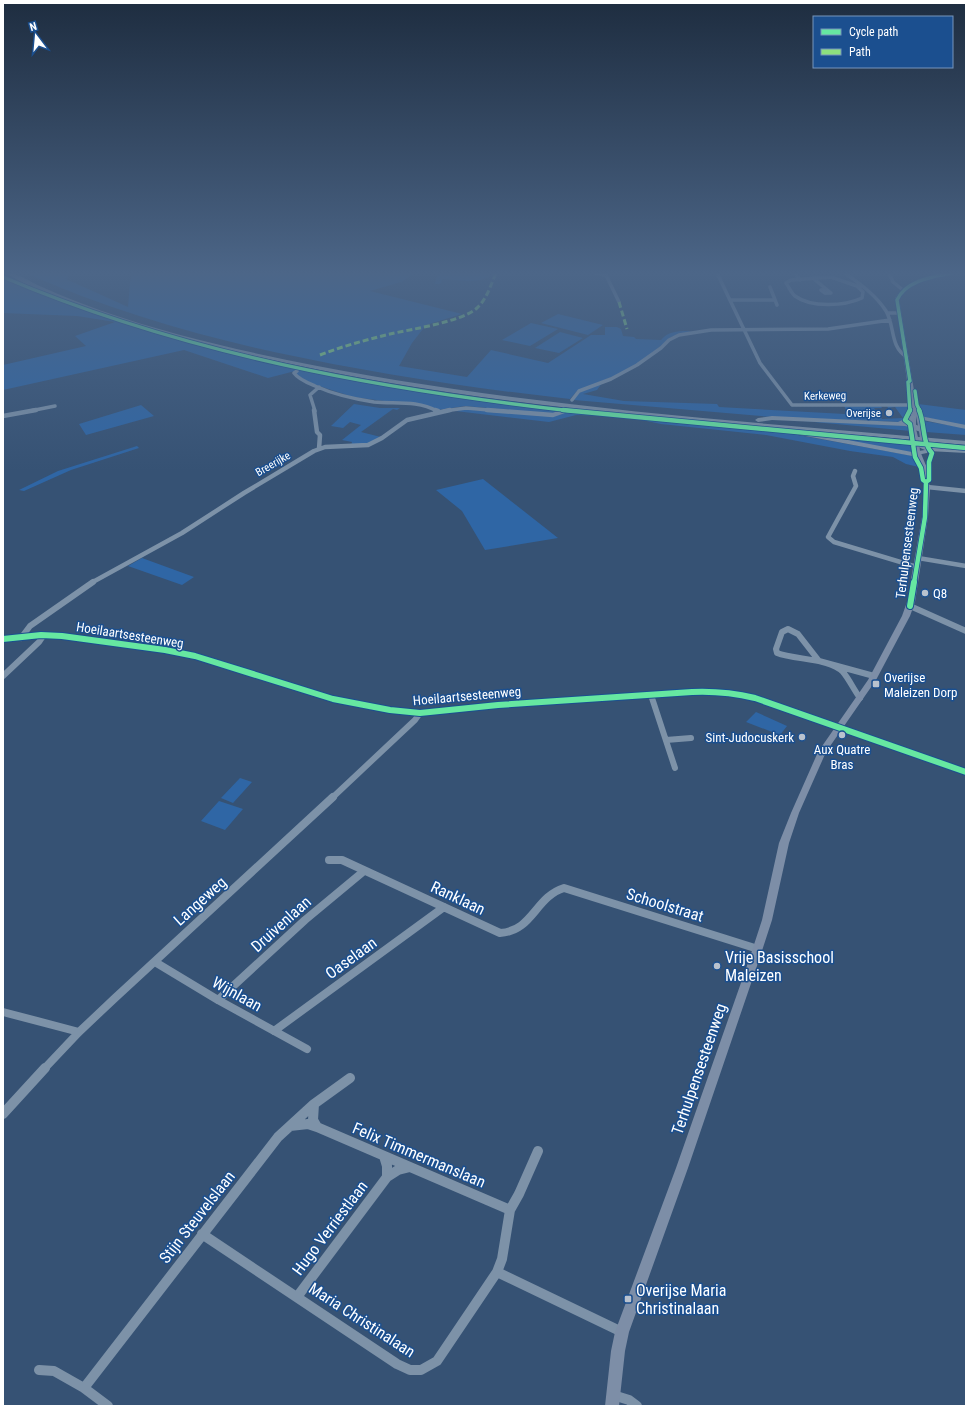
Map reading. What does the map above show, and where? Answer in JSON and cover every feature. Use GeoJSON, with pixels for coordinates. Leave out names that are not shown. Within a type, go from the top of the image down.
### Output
{"type":"FeatureCollection","features":[{"type":"Feature","properties":{"kind":"highway"},"geometry":{"type":"LineString","coordinates":[[193,339],[327,370],[418,386],[506,399],[721,421],[966,443]]}},
{"type":"Feature","properties":{"kind":"highway"},"geometry":{"type":"LineString","coordinates":[[209,339],[336,368],[421,383],[518,396],[758,420],[966,438]]}},
{"type":"Feature","properties":{"kind":"highway"},"geometry":{"type":"LineString","coordinates":[[758,420],[772,418],[918,423],[966,427]]}},
{"type":"Feature","properties":{"kind":"highway"},"geometry":{"type":"LineString","coordinates":[[721,421],[920,451],[966,451]]}},
{"type":"Feature","properties":{"kind":"main road","name":"Terhulpensesteenweg"},"geometry":{"type":"LineString","coordinates":[[612,1400],[622,1332],[682,1168],[758,949],[767,920],[784,843],[817,761],[827,742],[839,728],[874,676],[910,606],[917,567],[927,487],[920,451],[918,423],[904,339]]}},
{"type":"Feature","properties":{"kind":"main road","name":"Terhulpensesteenweg"},"geometry":{"type":"LineString","coordinates":[[918,423],[920,451]]}},
{"type":"Feature","properties":{"kind":"street"},"geometry":{"type":"LineString","coordinates":[[572,398],[580,391],[611,379],[637,365],[670,339]]}},
{"type":"Feature","properties":{"kind":"street","name":"Kerkeweg"},"geometry":{"type":"LineString","coordinates":[[748,339],[760,363],[792,405],[914,406]]}},
{"type":"Feature","properties":{"kind":"street"},"geometry":{"type":"LineString","coordinates":[[895,339],[897,349],[901,355],[907,357]]}},
{"type":"Feature","properties":{"kind":"street"},"geometry":{"type":"LineString","coordinates":[[297,371],[294,374],[297,377],[319,387],[365,401],[422,405],[438,411]]}},
{"type":"Feature","properties":{"kind":"street"},"geometry":{"type":"LineString","coordinates":[[319,387],[310,395],[316,415],[317,432],[320,435],[320,449]]}},
{"type":"Feature","properties":{"kind":"street"},"geometry":{"type":"LineString","coordinates":[[3,416],[55,406]]}},
{"type":"Feature","properties":{"kind":"street","name":"Breerijke"},"geometry":{"type":"LineString","coordinates":[[21,638],[30,626],[88,585],[182,533],[255,486],[320,449],[368,445],[382,438],[407,420],[438,411],[466,408],[553,415],[567,410]]}},
{"type":"Feature","properties":{"kind":"street"},"geometry":{"type":"LineString","coordinates":[[855,471],[853,476],[857,483],[856,486],[828,537],[834,542],[917,567]]}},
{"type":"Feature","properties":{"kind":"street"},"geometry":{"type":"LineString","coordinates":[[927,487],[966,491]]}},
{"type":"Feature","properties":{"kind":"street"},"geometry":{"type":"LineString","coordinates":[[918,558],[966,566]]}},
{"type":"Feature","properties":{"kind":"street"},"geometry":{"type":"LineString","coordinates":[[910,606],[966,631]]}},
{"type":"Feature","properties":{"kind":"street"},"geometry":{"type":"LineString","coordinates":[[860,698],[842,671],[838,668],[814,661],[794,659],[777,653],[776,648],[782,632],[788,629],[798,634],[819,662],[874,676]]}},
{"type":"Feature","properties":{"kind":"street"},"geometry":{"type":"LineString","coordinates":[[3,676],[40,642],[43,636]]}},
{"type":"Feature","properties":{"kind":"street","name":"Hoeilaartsesteenweg"},"geometry":{"type":"LineString","coordinates":[[3,639],[43,636],[89,640],[162,650],[194,656],[334,701],[374,708],[420,713],[547,701],[651,695],[704,690],[733,692],[759,699],[966,772]]}},
{"type":"Feature","properties":{"kind":"street"},"geometry":{"type":"LineString","coordinates":[[651,695],[675,768]]}},
{"type":"Feature","properties":{"kind":"street","name":"Langeweg"},"geometry":{"type":"LineString","coordinates":[[3,1114],[79,1032],[298,831],[415,720],[420,713]]}},
{"type":"Feature","properties":{"kind":"street"},"geometry":{"type":"LineString","coordinates":[[666,740],[691,738]]}},
{"type":"Feature","properties":{"kind":"street","name":"Ranklaan"},"geometry":{"type":"LineString","coordinates":[[329,860],[342,860],[500,933],[506,934],[518,930],[555,890],[564,888]]}},
{"type":"Feature","properties":{"kind":"street","name":"Druivenlaan"},"geometry":{"type":"LineString","coordinates":[[218,1000],[305,920],[364,871]]}},
{"type":"Feature","properties":{"kind":"street","name":"Schoolstraat"},"geometry":{"type":"LineString","coordinates":[[564,888],[758,949]]}},
{"type":"Feature","properties":{"kind":"street","name":"Oaselaan"},"geometry":{"type":"LineString","coordinates":[[274,1031],[444,907]]}},
{"type":"Feature","properties":{"kind":"street","name":"Wijnlaan"},"geometry":{"type":"LineString","coordinates":[[155,962],[218,1000],[307,1049]]}},
{"type":"Feature","properties":{"kind":"street"},"geometry":{"type":"LineString","coordinates":[[3,1012],[79,1032]]}},
{"type":"Feature","properties":{"kind":"street","name":"Stijn Steuvelslaan"},"geometry":{"type":"LineString","coordinates":[[84,1388],[278,1137],[314,1104],[350,1078]]}},
{"type":"Feature","properties":{"kind":"street"},"geometry":{"type":"LineString","coordinates":[[314,1104],[313,1120],[318,1127]]}},
{"type":"Feature","properties":{"kind":"street","name":"Felix Timmermanslaan"},"geometry":{"type":"LineString","coordinates":[[288,1127],[297,1124],[308,1124],[318,1127],[510,1210]]}},
{"type":"Feature","properties":{"kind":"street","name":"Maria Christinalaan"},"geometry":{"type":"LineString","coordinates":[[202,1234],[397,1364],[410,1370],[421,1370],[437,1361],[497,1272],[502,1259],[510,1210],[519,1194],[538,1151]]}},
{"type":"Feature","properties":{"kind":"street"},"geometry":{"type":"LineString","coordinates":[[384,1156],[388,1177]]}},
{"type":"Feature","properties":{"kind":"street","name":"Hugo Verriestlaan"},"geometry":{"type":"LineString","coordinates":[[297,1297],[388,1177],[398,1170],[410,1167]]}},
{"type":"Feature","properties":{"kind":"street"},"geometry":{"type":"LineString","coordinates":[[497,1272],[622,1332]]}},
{"type":"Feature","properties":{"kind":"street"},"geometry":{"type":"LineString","coordinates":[[39,1370],[54,1371],[84,1388],[108,1406]]}},
{"type":"Feature","properties":{"kind":"street"},"geometry":{"type":"LineString","coordinates":[[612,1400],[629,1400],[637,1406]]}},
{"type":"Feature","properties":{"kind":"shaded area"},"geometry":{"type":"Polygon","coordinates":[[[78,339],[181,339],[241,355],[379,383],[566,409],[553,414],[465,406],[438,410],[431,407],[353,397],[310,383],[297,375],[295,371],[268,378],[184,350],[3,390],[3,365],[86,346],[78,339]]]}},
{"type":"Feature","properties":{"kind":"shaded area"},"geometry":{"type":"Polygon","coordinates":[[[218,339],[415,339],[399,366],[467,377],[491,350],[548,363],[585,339],[661,340],[669,339],[647,358],[610,379],[577,391],[570,399],[421,379],[348,367],[218,339]]]}},
{"type":"Feature","properties":{"kind":"shaded area"},"geometry":{"type":"Polygon","coordinates":[[[504,339],[542,339],[530,346],[502,340],[504,339]]]}},
{"type":"Feature","properties":{"kind":"shaded area"},"geometry":{"type":"Polygon","coordinates":[[[549,339],[582,339],[559,353],[535,348],[549,339]]]}},
{"type":"Feature","properties":{"kind":"shaded area"},"geometry":{"type":"Polygon","coordinates":[[[602,383],[597,390],[583,394],[624,401],[717,404],[719,407],[845,414],[848,413],[844,406],[880,405],[882,408],[874,408],[882,419],[903,418],[895,407],[888,408],[887,405],[908,406],[907,416],[900,422],[772,417],[574,400],[578,392],[602,383]]]}},
{"type":"Feature","properties":{"kind":"shaded area"},"geometry":{"type":"Polygon","coordinates":[[[354,404],[380,408],[400,408],[397,410],[393,409],[361,432],[381,437],[371,443],[351,446],[352,442],[342,440],[361,425],[350,422],[343,428],[331,426],[354,404]]]}},
{"type":"Feature","properties":{"kind":"shaded area"},"geometry":{"type":"Polygon","coordinates":[[[918,404],[966,410],[966,426],[923,417],[918,404]]]}},
{"type":"Feature","properties":{"kind":"shaded area"},"geometry":{"type":"Polygon","coordinates":[[[141,405],[154,416],[86,435],[79,424],[141,405]]]}},
{"type":"Feature","properties":{"kind":"shaded area"},"geometry":{"type":"Polygon","coordinates":[[[460,409],[559,415],[570,409],[765,429],[913,456],[919,467],[906,464],[893,457],[850,451],[766,435],[661,424],[623,416],[576,415],[549,422],[447,410],[460,409]]]}},
{"type":"Feature","properties":{"kind":"shaded area"},"geometry":{"type":"Polygon","coordinates":[[[803,421],[910,425],[911,431],[803,421]]]}},
{"type":"Feature","properties":{"kind":"shaded area"},"geometry":{"type":"Polygon","coordinates":[[[924,421],[966,428],[966,435],[926,432],[924,421]]]}},
{"type":"Feature","properties":{"kind":"shaded area"},"geometry":{"type":"Polygon","coordinates":[[[786,429],[912,441],[914,453],[787,430],[786,429]]]}},
{"type":"Feature","properties":{"kind":"shaded area"},"geometry":{"type":"Polygon","coordinates":[[[928,442],[966,446],[966,451],[929,448],[928,442]]]}},
{"type":"Feature","properties":{"kind":"shaded area"},"geometry":{"type":"Polygon","coordinates":[[[137,446],[139,448],[71,470],[24,491],[19,490],[58,471],[137,446]]]}},
{"type":"Feature","properties":{"kind":"shaded area"},"geometry":{"type":"Polygon","coordinates":[[[483,479],[558,538],[485,550],[462,511],[436,490],[483,479]]]}},
{"type":"Feature","properties":{"kind":"shaded area"},"geometry":{"type":"Polygon","coordinates":[[[142,558],[194,577],[182,585],[128,566],[142,558]]]}},
{"type":"Feature","properties":{"kind":"shaded area"},"geometry":{"type":"Polygon","coordinates":[[[756,712],[787,726],[780,735],[746,722],[756,712]]]}},
{"type":"Feature","properties":{"kind":"shaded area"},"geometry":{"type":"Polygon","coordinates":[[[240,778],[252,782],[233,803],[221,798],[240,778]]]}},
{"type":"Feature","properties":{"kind":"shaded area"},"geometry":{"type":"Polygon","coordinates":[[[219,801],[243,809],[225,830],[201,821],[219,801]]]}},
{"type":"Feature","properties":{"kind":"marked path"},"geometry":{"type":"LineString","coordinates":[[320,355],[371,339]]}},
{"type":"Feature","properties":{"kind":"cycle path"},"geometry":{"type":"LineString","coordinates":[[177,339],[366,383],[502,403],[966,448]]}},
{"type":"Feature","properties":{"kind":"cycle path"},"geometry":{"type":"LineString","coordinates":[[903,339],[910,381],[908,382],[910,407],[908,416],[905,420],[910,424],[915,457],[921,468],[923,480],[926,482]]}},
{"type":"Feature","properties":{"kind":"cycle path"},"geometry":{"type":"LineString","coordinates":[[910,606],[925,517],[926,482],[929,480],[928,470],[932,453],[928,449],[922,416],[917,405],[915,391]]}},
{"type":"Feature","properties":{"kind":"cycle path"},"geometry":{"type":"LineString","coordinates":[[3,639],[54,635],[155,648],[195,656],[305,692],[361,706],[420,713],[498,705],[707,691],[738,694],[755,698],[966,772]]}},
{"type":"Feature","properties":{"kind":"place","name":"Overijse"},"geometry":{"type":"Point","coordinates":[889,413]}},
{"type":"Feature","properties":{"kind":"place","name":"Q8"},"geometry":{"type":"Point","coordinates":[925,593]}},
{"type":"Feature","properties":{"kind":"place","name":"Overijse Maleizen Dorp"},"geometry":{"type":"Point","coordinates":[876,684]}},
{"type":"Feature","properties":{"kind":"place","name":"Aux Quatre Bras"},"geometry":{"type":"Point","coordinates":[842,735]}},
{"type":"Feature","properties":{"kind":"place","name":"Sint-Judocuskerk"},"geometry":{"type":"Point","coordinates":[802,737]}},
{"type":"Feature","properties":{"kind":"place","name":"Vrije Basisschool Maleizen"},"geometry":{"type":"Point","coordinates":[717,966]}},
{"type":"Feature","properties":{"kind":"place","name":"Overijse Maria Christinalaan"},"geometry":{"type":"Point","coordinates":[628,1299]}}]}
